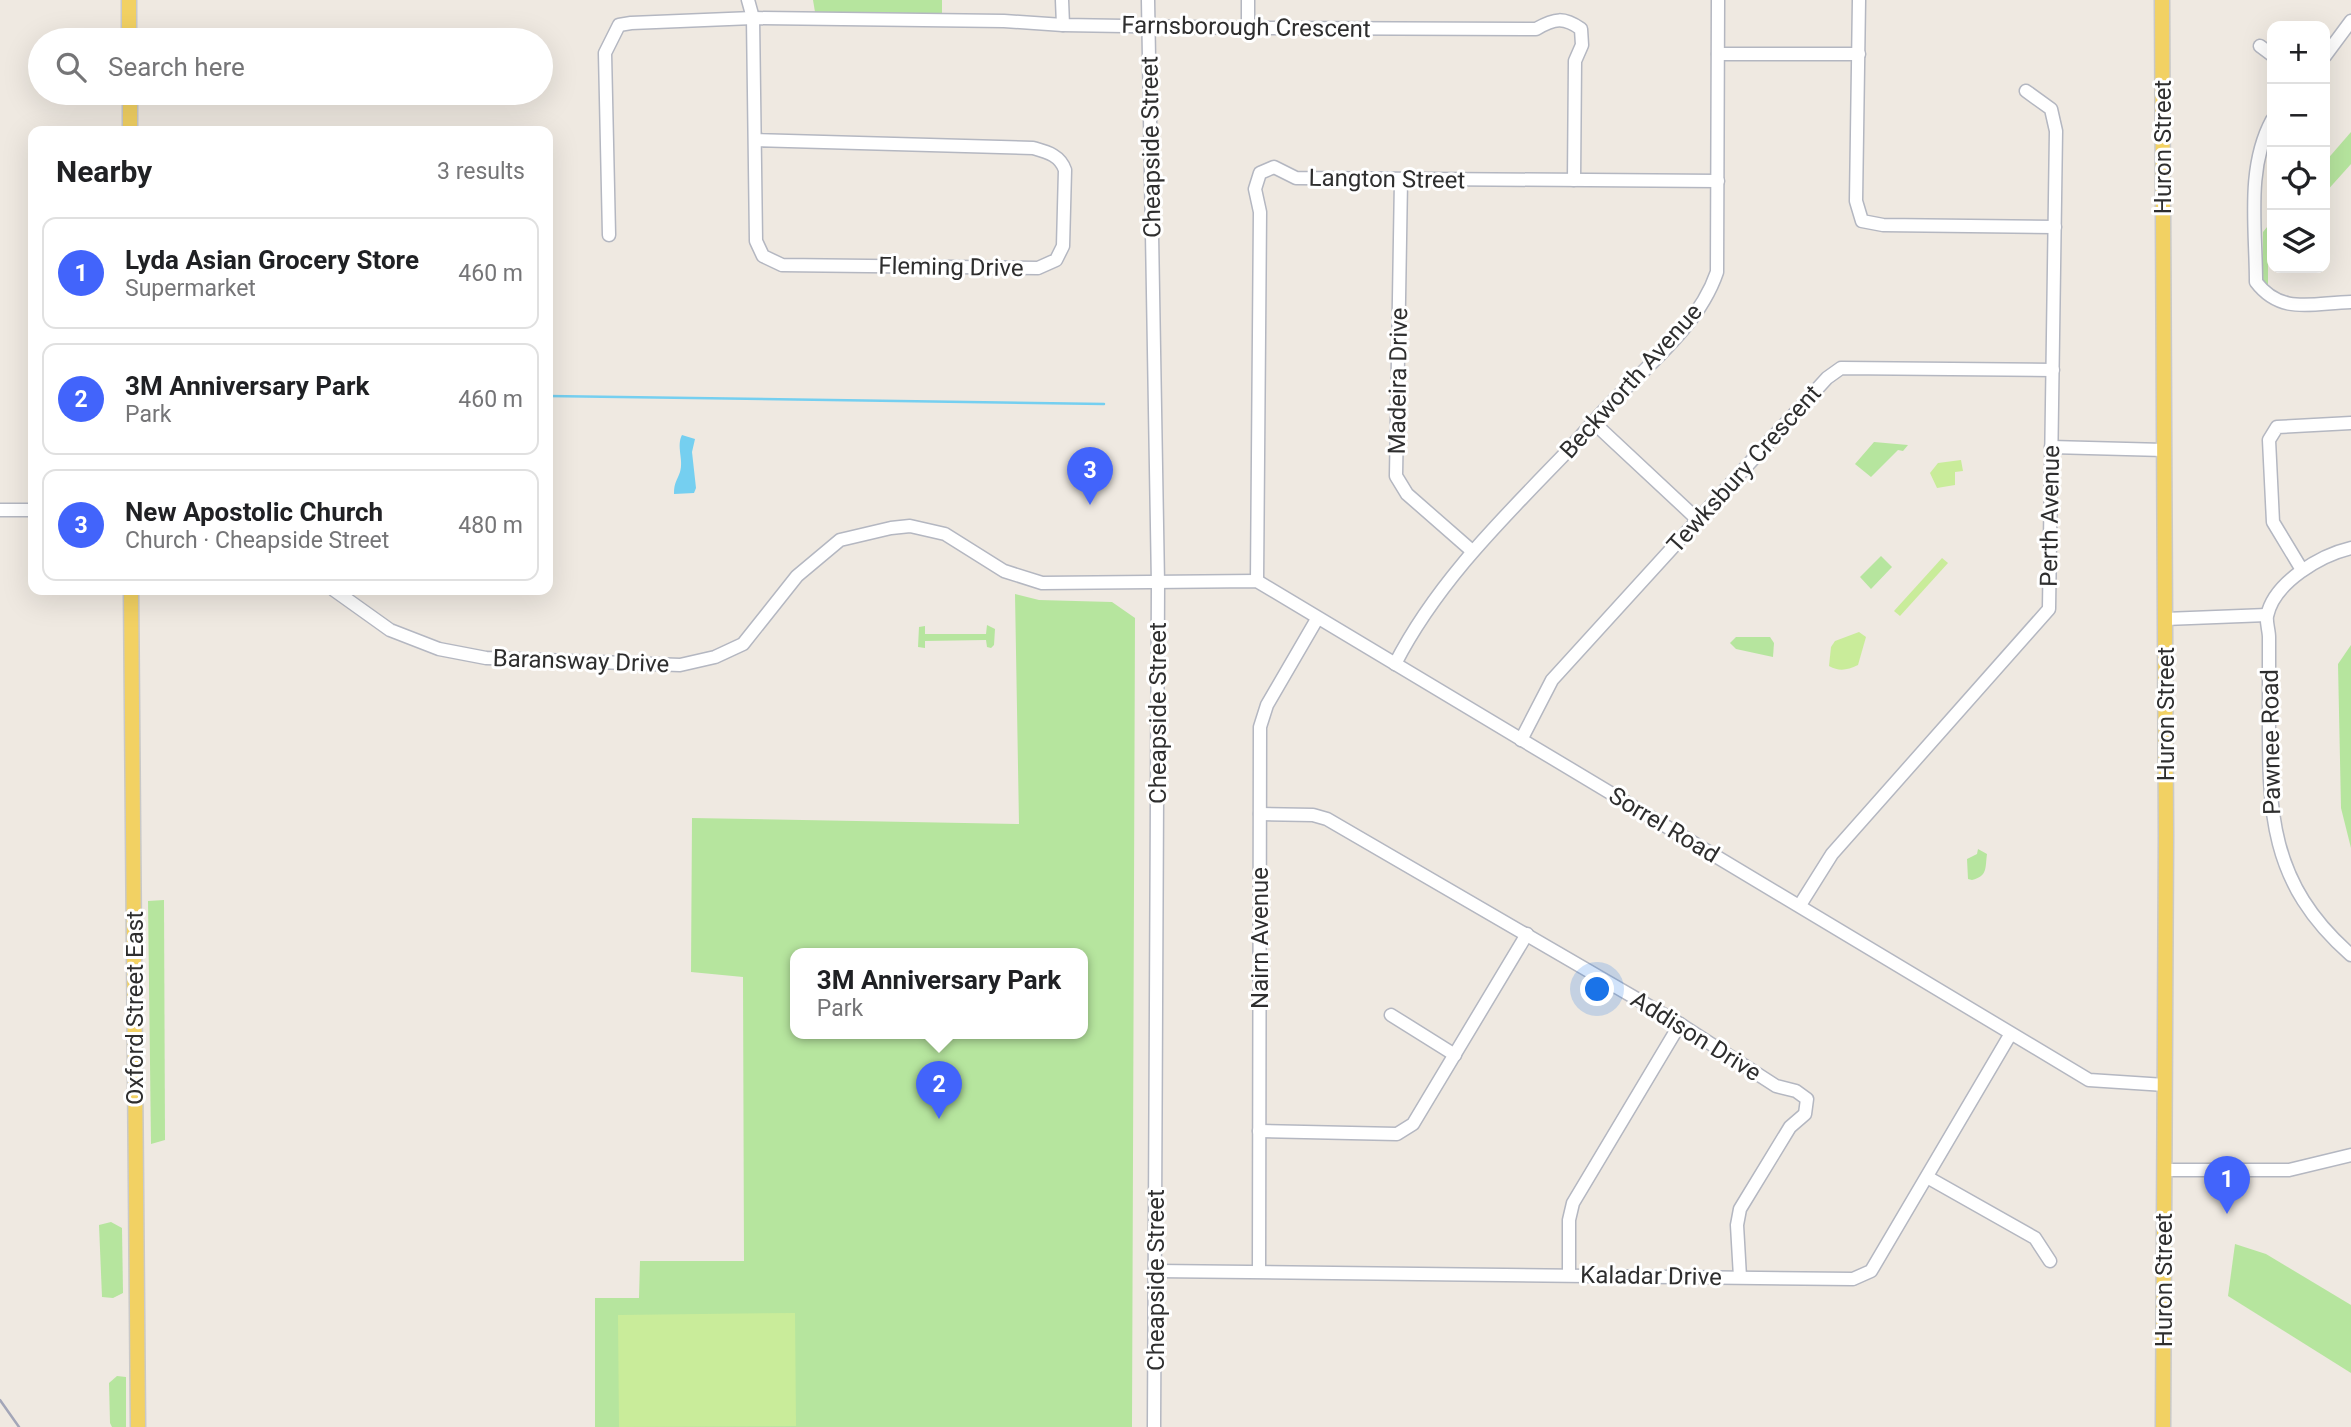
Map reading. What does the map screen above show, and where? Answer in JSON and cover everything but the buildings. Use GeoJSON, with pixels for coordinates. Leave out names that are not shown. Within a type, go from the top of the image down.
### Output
{"type":"FeatureCollection","features":[{"type":"Feature","properties":{"kind":"main road"},"geometry":{"type":"LineString","coordinates":[[129,0],[130,28]]}},
{"type":"Feature","properties":{"kind":"main road","name":"Huron Street"},"geometry":{"type":"LineString","coordinates":[[2162,0],[2165,619],[2164,1427]]}},
{"type":"Feature","properties":{"kind":"main road"},"geometry":{"type":"LineString","coordinates":[[130,105],[130,126]]}},
{"type":"Feature","properties":{"kind":"main road","name":"Oxford Street East"},"geometry":{"type":"LineString","coordinates":[[131,595],[138,1427]]}},
{"type":"Feature","properties":{"kind":"street","name":"Fleming Drive"},"geometry":{"type":"LineString","coordinates":[[748,0],[753,18],[756,242],[763,256],[782,265],[1038,268],[1056,260],[1063,246],[1065,170],[1062,162],[1052,154],[1033,148],[755,140]]}},
{"type":"Feature","properties":{"kind":"street"},"geometry":{"type":"LineString","coordinates":[[1062,0],[1063,25]]}},
{"type":"Feature","properties":{"kind":"street","name":"Cheapside Street"},"geometry":{"type":"LineString","coordinates":[[1148,0],[1158,584],[1154,1427]]}},
{"type":"Feature","properties":{"kind":"street"},"geometry":{"type":"LineString","coordinates":[[1248,0],[1248,28]]}},
{"type":"Feature","properties":{"kind":"street","name":"Beckworth Avenue"},"geometry":{"type":"LineString","coordinates":[[1395,664],[1410,634],[1471,551],[1686,324],[1702,306],[1712,288],[1717,272],[1718,0]]}},
{"type":"Feature","properties":{"kind":"street"},"geometry":{"type":"LineString","coordinates":[[1859,0],[1856,201],[1861,221],[1883,225],[2055,227]]}},
{"type":"Feature","properties":{"kind":"street","name":"Farnsborough Crescent"},"geometry":{"type":"LineString","coordinates":[[609,235],[605,53],[612,35],[620,25],[631,23],[753,18],[1248,28],[1536,29],[1552,20],[1567,20],[1581,29],[1582,45],[1575,61],[1574,180]]}},
{"type":"Feature","properties":{"kind":"street"},"geometry":{"type":"LineString","coordinates":[[2330,49],[2351,22]]}},
{"type":"Feature","properties":{"kind":"street"},"geometry":{"type":"LineString","coordinates":[[2260,46],[2267,51]]}},
{"type":"Feature","properties":{"kind":"street"},"geometry":{"type":"LineString","coordinates":[[1718,54],[1859,54]]}},
{"type":"Feature","properties":{"kind":"street","name":"Perth Avenue"},"geometry":{"type":"LineString","coordinates":[[1800,905],[1832,854],[2049,609],[2056,131],[2050,109],[2026,91]]}},
{"type":"Feature","properties":{"kind":"street"},"geometry":{"type":"LineString","coordinates":[[2267,129],[2260,142],[2256,165],[2256,282],[2268,297],[2282,304],[2351,302]]}},
{"type":"Feature","properties":{"kind":"street","name":"Langton Street"},"geometry":{"type":"LineString","coordinates":[[1257,581],[1260,212],[1255,189],[1259,173],[1275,167],[1296,178],[1718,181]]}},
{"type":"Feature","properties":{"kind":"street","name":"Madeira Drive"},"geometry":{"type":"LineString","coordinates":[[1401,180],[1396,476],[1407,494],[1471,551]]}},
{"type":"Feature","properties":{"kind":"street","name":"Tewksbury Crescent"},"geometry":{"type":"LineString","coordinates":[[1521,740],[1552,680],[1826,377],[1841,368],[2053,370]]}},
{"type":"Feature","properties":{"kind":"street"},"geometry":{"type":"LineString","coordinates":[[1593,422],[1698,520]]}},
{"type":"Feature","properties":{"kind":"street"},"geometry":{"type":"LineString","coordinates":[[2302,570],[2273,522],[2269,440],[2277,427],[2351,423]]}},
{"type":"Feature","properties":{"kind":"street"},"geometry":{"type":"LineString","coordinates":[[2051,447],[2164,450]]}},
{"type":"Feature","properties":{"kind":"street"},"geometry":{"type":"LineString","coordinates":[[0,510],[28,510]]}},
{"type":"Feature","properties":{"kind":"street","name":"Baransway Drive"},"geometry":{"type":"LineString","coordinates":[[340,595],[390,630],[439,649],[486,658],[680,665],[715,657],[743,644],[797,576],[840,540],[891,528],[910,526],[945,534],[1004,571],[1042,583],[1158,584]]}},
{"type":"Feature","properties":{"kind":"street"},"geometry":{"type":"LineString","coordinates":[[2165,619],[2267,615],[2294,575],[2339,551],[2351,548]]}},
{"type":"Feature","properties":{"kind":"street"},"geometry":{"type":"LineString","coordinates":[[1158,584],[1257,581]]}},
{"type":"Feature","properties":{"kind":"street","name":"Sorrel Road"},"geometry":{"type":"LineString","coordinates":[[1257,581],[2089,1080],[2165,1085]]}},
{"type":"Feature","properties":{"kind":"street","name":"Pawnee Road"},"geometry":{"type":"LineString","coordinates":[[2267,615],[2273,826],[2284,864],[2302,901],[2324,932],[2351,955]]}},
{"type":"Feature","properties":{"kind":"street","name":"Nairn Avenue"},"geometry":{"type":"LineString","coordinates":[[1259,1272],[1260,727],[1267,705],[1317,619]]}},
{"type":"Feature","properties":{"kind":"street","name":"Addison Drive"},"geometry":{"type":"LineString","coordinates":[[1260,814],[1313,815],[1328,819],[1679,1024],[1776,1086],[1796,1091],[1807,1099],[1805,1114],[1790,1127],[1740,1209],[1737,1224],[1740,1277]]}},
{"type":"Feature","properties":{"kind":"street"},"geometry":{"type":"LineString","coordinates":[[1259,1131],[1397,1134],[1413,1124],[1527,934]]}},
{"type":"Feature","properties":{"kind":"street"},"geometry":{"type":"LineString","coordinates":[[1391,1016],[1455,1055]]}},
{"type":"Feature","properties":{"kind":"street"},"geometry":{"type":"LineString","coordinates":[[1569,1275],[1569,1220],[1573,1203],[1679,1024]]}},
{"type":"Feature","properties":{"kind":"street","name":"Kaladar Drive"},"geometry":{"type":"LineString","coordinates":[[1156,1271],[1853,1279],[1871,1270],[2010,1035]]}},
{"type":"Feature","properties":{"kind":"street"},"geometry":{"type":"LineString","coordinates":[[2165,1170],[2288,1170],[2351,1155]]}},
{"type":"Feature","properties":{"kind":"street"},"geometry":{"type":"LineString","coordinates":[[1927,1177],[2035,1238],[2050,1261]]}},
{"type":"Feature","properties":{"kind":"green space"},"geometry":{"type":"Polygon","coordinates":[[[813,0],[942,0],[942,15],[815,12],[813,0]]]}},
{"type":"Feature","properties":{"kind":"green space"},"geometry":{"type":"Polygon","coordinates":[[[2351,132],[2351,164],[2330,187],[2330,156],[2351,132]]]}},
{"type":"Feature","properties":{"kind":"green space"},"geometry":{"type":"Polygon","coordinates":[[[2267,227],[2268,290],[2263,280],[2263,232],[2267,227]]]}},
{"type":"Feature","properties":{"kind":"green space"},"geometry":{"type":"Polygon","coordinates":[[[1874,442],[1908,445],[1903,451],[1898,450],[1871,477],[1855,464],[1874,442]]]}},
{"type":"Feature","properties":{"kind":"green space"},"geometry":{"type":"Polygon","coordinates":[[[1961,460],[1963,471],[1955,472],[1955,485],[1937,488],[1930,473],[1938,463],[1961,460]]]}},
{"type":"Feature","properties":{"kind":"green space"},"geometry":{"type":"Polygon","coordinates":[[[1881,556],[1892,567],[1871,589],[1860,577],[1881,556]]]}},
{"type":"Feature","properties":{"kind":"green space"},"geometry":{"type":"Polygon","coordinates":[[[1942,558],[1948,563],[1900,616],[1894,611],[1942,558]]]}},
{"type":"Feature","properties":{"kind":"green space"},"geometry":{"type":"Polygon","coordinates":[[[1015,594],[1039,600],[1112,602],[1135,618],[1132,1427],[595,1427],[595,1298],[639,1298],[640,1261],[744,1261],[743,977],[691,972],[692,818],[1019,824],[1015,594]]]}},
{"type":"Feature","properties":{"kind":"green space"},"geometry":{"type":"Polygon","coordinates":[[[987,625],[995,629],[994,645],[991,648],[987,647],[986,640],[925,641],[925,648],[918,647],[919,627],[925,626],[925,634],[986,634],[987,625]]]}},
{"type":"Feature","properties":{"kind":"green space"},"geometry":{"type":"Polygon","coordinates":[[[1859,632],[1866,637],[1858,665],[1843,670],[1829,666],[1831,647],[1835,641],[1859,632]]]}},
{"type":"Feature","properties":{"kind":"green space"},"geometry":{"type":"Polygon","coordinates":[[[1736,637],[1770,637],[1774,643],[1773,657],[1736,649],[1730,643],[1736,637]]]}},
{"type":"Feature","properties":{"kind":"green space"},"geometry":{"type":"Polygon","coordinates":[[[2351,645],[2351,848],[2341,808],[2338,664],[2351,645]]]}},
{"type":"Feature","properties":{"kind":"green space"},"geometry":{"type":"Polygon","coordinates":[[[1978,849],[1987,854],[1985,871],[1977,878],[1968,879],[1967,859],[1977,854],[1978,849]]]}},
{"type":"Feature","properties":{"kind":"green space"},"geometry":{"type":"Polygon","coordinates":[[[164,900],[165,1140],[151,1144],[148,901],[164,900]]]}},
{"type":"Feature","properties":{"kind":"green space"},"geometry":{"type":"Polygon","coordinates":[[[111,1222],[122,1228],[123,1293],[113,1298],[102,1297],[99,1225],[111,1222]]]}},
{"type":"Feature","properties":{"kind":"green space"},"geometry":{"type":"Polygon","coordinates":[[[2235,1244],[2266,1254],[2351,1305],[2351,1373],[2228,1296],[2235,1244]]]}},
{"type":"Feature","properties":{"kind":"green space"},"geometry":{"type":"Polygon","coordinates":[[[795,1313],[796,1426],[619,1427],[618,1315],[795,1313]]]}},
{"type":"Feature","properties":{"kind":"green space"},"geometry":{"type":"Polygon","coordinates":[[[117,1376],[126,1377],[126,1427],[112,1427],[110,1423],[109,1383],[117,1376]]]}},
{"type":"Feature","properties":{"kind":"water"},"geometry":{"type":"Polygon","coordinates":[[[682,435],[695,439],[692,452],[696,488],[694,493],[674,494],[681,467],[682,435]]]}},
{"type":"Feature","properties":{"kind":"waterway"},"geometry":{"type":"LineString","coordinates":[[553,396],[1104,404]]}},
{"type":"Feature","properties":{"kind":"railway"},"geometry":{"type":"LineString","coordinates":[[0,1400],[19,1427]]}},
{"type":"Feature","properties":{"kind":"place","name":"New Apostolic Church"},"geometry":{"type":"Point","coordinates":[1090,505]}},
{"type":"Feature","properties":{"kind":"place","name":"3M Anniversary Park"},"geometry":{"type":"Point","coordinates":[939,1119]}},
{"type":"Feature","properties":{"kind":"place","name":"Lyda Asian Grocery Store"},"geometry":{"type":"Point","coordinates":[2227,1214]}}]}
